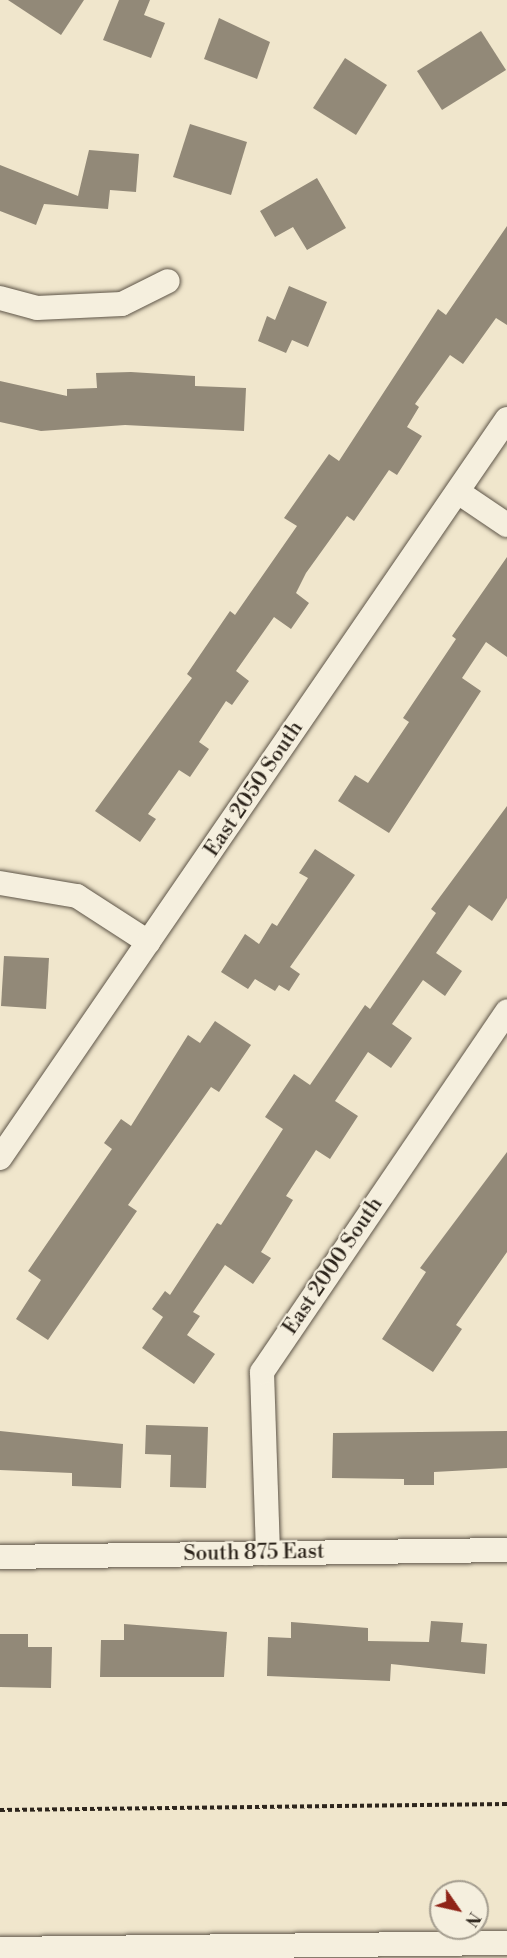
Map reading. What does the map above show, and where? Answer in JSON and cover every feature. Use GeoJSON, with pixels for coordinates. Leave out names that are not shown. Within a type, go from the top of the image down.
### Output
{"type":"FeatureCollection","features":[{"type":"Feature","properties":{"kind":"street"},"geometry":{"type":"LineString","coordinates":[[0,298],[37,308],[122,304],[168,281]]}},
{"type":"Feature","properties":{"kind":"street","name":"East 2050 South"},"geometry":{"type":"LineString","coordinates":[[0,1158],[507,419]]}},
{"type":"Feature","properties":{"kind":"street"},"geometry":{"type":"LineString","coordinates":[[458,492],[507,525]]}},
{"type":"Feature","properties":{"kind":"street"},"geometry":{"type":"LineString","coordinates":[[0,883],[77,896],[148,942]]}},
{"type":"Feature","properties":{"kind":"street","name":"East 2000 South"},"geometry":{"type":"LineString","coordinates":[[268,1553],[262,1372],[507,1011]]}},
{"type":"Feature","properties":{"kind":"street","name":"South 875 East"},"geometry":{"type":"LineString","coordinates":[[0,1557],[507,1550]]}},
{"type":"Feature","properties":{"kind":"street"},"geometry":{"type":"LineString","coordinates":[[0,1949],[265,1952],[507,1943]]}},
{"type":"Feature","properties":{"kind":"path"},"geometry":{"type":"LineString","coordinates":[[0,1810],[507,1804]]}},
{"type":"Feature","properties":{"kind":"building"},"geometry":{"type":"Polygon","coordinates":[[[8,0],[84,0],[61,35],[8,0]]]}},
{"type":"Feature","properties":{"kind":"building"},"geometry":{"type":"Polygon","coordinates":[[[119,0],[150,0],[144,15],[165,23],[151,58],[103,40],[119,0]]]}},
{"type":"Feature","properties":{"kind":"building"},"geometry":{"type":"Polygon","coordinates":[[[219,18],[270,42],[257,79],[204,59],[219,18]]]}},
{"type":"Feature","properties":{"kind":"building"},"geometry":{"type":"Polygon","coordinates":[[[481,31],[506,70],[442,110],[417,71],[481,31]]]}},
{"type":"Feature","properties":{"kind":"building"},"geometry":{"type":"Polygon","coordinates":[[[345,58],[387,85],[356,135],[313,108],[345,58]]]}},
{"type":"Feature","properties":{"kind":"building"},"geometry":{"type":"Polygon","coordinates":[[[190,124],[247,142],[231,195],[173,177],[190,124]]]}},
{"type":"Feature","properties":{"kind":"building"},"geometry":{"type":"Polygon","coordinates":[[[89,150],[139,154],[136,192],[110,190],[108,209],[44,204],[36,225],[0,211],[0,165],[78,196],[89,150]]]}},
{"type":"Feature","properties":{"kind":"building"},"geometry":{"type":"Polygon","coordinates":[[[317,178],[346,228],[307,250],[293,227],[275,237],[260,211],[317,178]]]}},
{"type":"Feature","properties":{"kind":"building"},"geometry":{"type":"Polygon","coordinates":[[[507,226],[507,325],[496,318],[463,364],[450,355],[415,404],[419,407],[407,427],[422,436],[397,475],[389,470],[354,521],[347,516],[306,573],[296,593],[309,603],[291,629],[274,617],[236,671],[249,681],[232,705],[226,701],[199,742],[209,749],[190,777],[179,770],[148,814],[156,819],[140,842],[95,811],[192,678],[187,674],[230,611],[235,615],[297,526],[284,518],[329,454],[339,461],[438,309],[446,315],[507,226]]]}},
{"type":"Feature","properties":{"kind":"building"},"geometry":{"type":"Polygon","coordinates":[[[289,286],[327,302],[308,347],[292,340],[286,353],[258,341],[267,316],[275,320],[289,286]]]}},
{"type":"Feature","properties":{"kind":"building"},"geometry":{"type":"Polygon","coordinates":[[[131,372],[195,376],[195,386],[246,388],[244,431],[125,425],[41,431],[0,422],[0,381],[67,396],[67,389],[97,388],[96,373],[131,372]]]}},
{"type":"Feature","properties":{"kind":"building"},"geometry":{"type":"Polygon","coordinates":[[[507,557],[507,657],[486,642],[462,678],[481,691],[389,833],[338,801],[355,775],[368,783],[409,722],[403,718],[456,639],[452,636],[507,557]]]}},
{"type":"Feature","properties":{"kind":"building"},"geometry":{"type":"Polygon","coordinates":[[[507,806],[507,898],[492,921],[469,905],[436,953],[462,971],[445,996],[423,980],[392,1024],[412,1038],[391,1068],[368,1052],[335,1101],[358,1116],[330,1159],[316,1150],[286,1196],[293,1200],[261,1252],[271,1258],[253,1284],[225,1265],[193,1312],[200,1316],[187,1335],[215,1354],[194,1384],[142,1348],[163,1317],[152,1309],[165,1291],[170,1295],[217,1223],[221,1225],[283,1129],[265,1117],[294,1074],[310,1085],[365,1005],[370,1009],[436,913],[431,909],[507,806]]]}},
{"type":"Feature","properties":{"kind":"building"},"geometry":{"type":"Polygon","coordinates":[[[315,849],[355,875],[290,967],[300,974],[289,991],[279,985],[275,991],[255,979],[248,989],[221,972],[245,934],[259,944],[272,923],[277,926],[308,878],[299,873],[315,849]]]}},
{"type":"Feature","properties":{"kind":"building"},"geometry":{"type":"Polygon","coordinates":[[[4,956],[49,958],[46,1009],[1,1006],[4,956]]]}},
{"type":"Feature","properties":{"kind":"building"},"geometry":{"type":"Polygon","coordinates":[[[215,1021],[251,1045],[219,1092],[211,1087],[128,1205],[137,1211],[48,1340],[16,1319],[41,1280],[28,1271],[112,1149],[104,1143],[121,1119],[131,1126],[188,1035],[200,1043],[215,1021]]]}},
{"type":"Feature","properties":{"kind":"building"},"geometry":{"type":"Polygon","coordinates":[[[507,1152],[507,1252],[456,1325],[462,1329],[433,1372],[382,1339],[426,1272],[420,1268],[507,1152]]]}},
{"type":"Feature","properties":{"kind":"building"},"geometry":{"type":"Polygon","coordinates":[[[146,1425],[208,1427],[206,1488],[170,1487],[171,1455],[145,1454],[146,1425]]]}},
{"type":"Feature","properties":{"kind":"building"},"geometry":{"type":"Polygon","coordinates":[[[0,1431],[123,1444],[121,1488],[72,1486],[72,1473],[0,1470],[0,1431]]]}},
{"type":"Feature","properties":{"kind":"building"},"geometry":{"type":"Polygon","coordinates":[[[507,1431],[507,1468],[434,1472],[434,1485],[404,1485],[404,1479],[332,1478],[333,1433],[507,1431]]]}},
{"type":"Feature","properties":{"kind":"building"},"geometry":{"type":"Polygon","coordinates":[[[431,1621],[463,1623],[461,1642],[487,1644],[485,1674],[391,1664],[390,1681],[267,1676],[268,1637],[291,1638],[291,1622],[368,1628],[368,1641],[429,1642],[431,1621]]]}},
{"type":"Feature","properties":{"kind":"building"},"geometry":{"type":"Polygon","coordinates":[[[124,1624],[227,1632],[224,1677],[100,1677],[101,1640],[124,1640],[124,1624]]]}},
{"type":"Feature","properties":{"kind":"building"},"geometry":{"type":"Polygon","coordinates":[[[0,1634],[28,1634],[28,1647],[52,1647],[51,1688],[0,1687],[0,1634]]]}}]}
